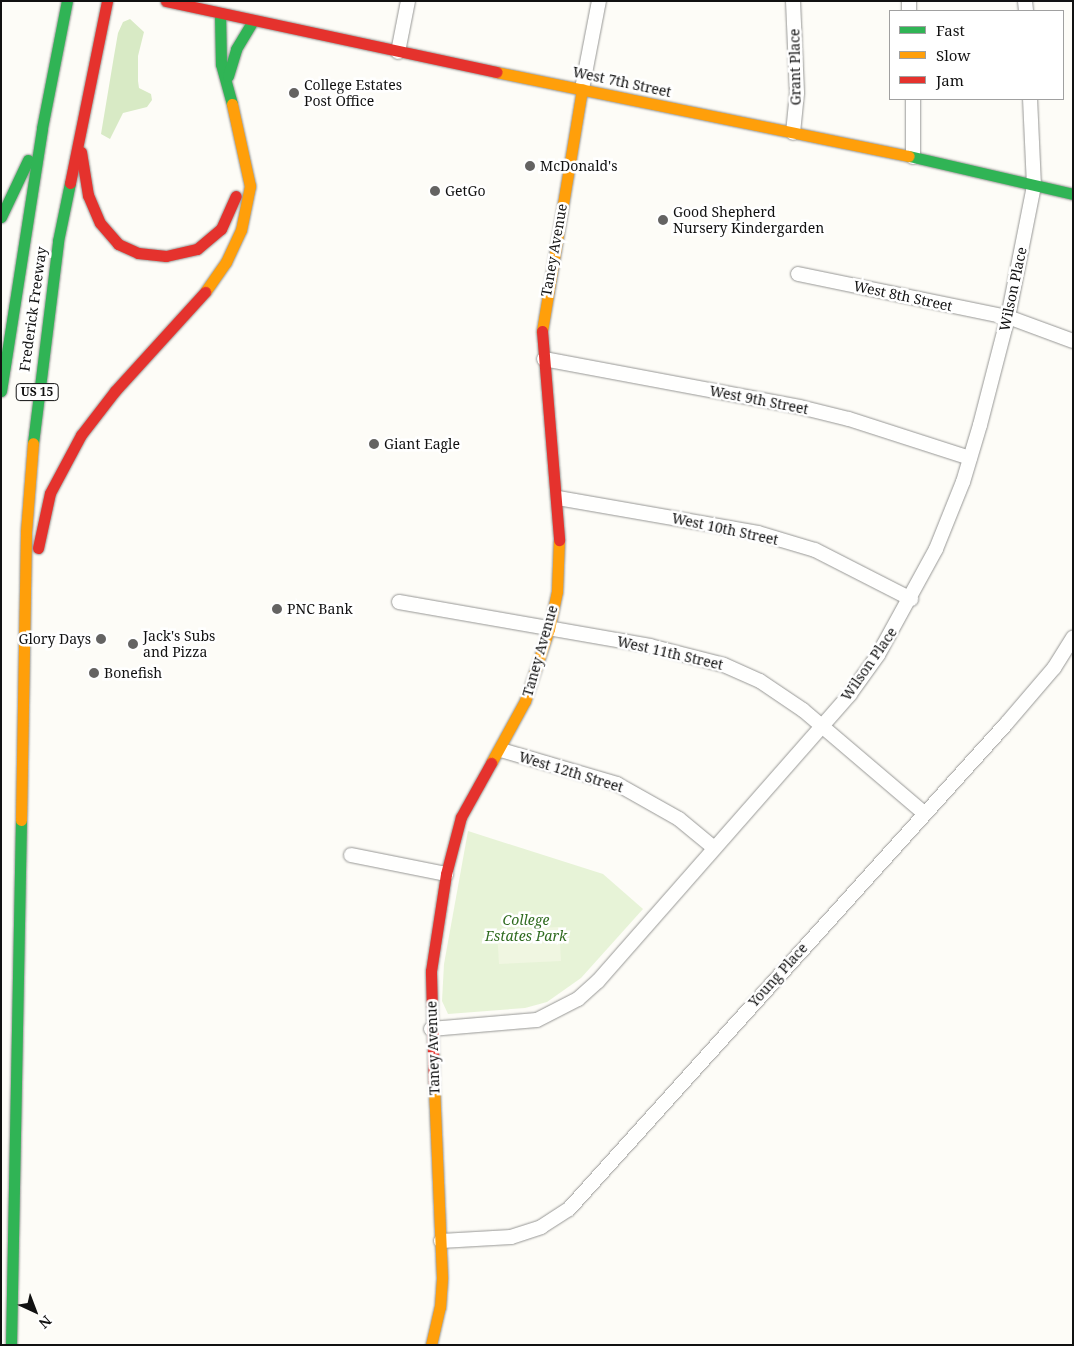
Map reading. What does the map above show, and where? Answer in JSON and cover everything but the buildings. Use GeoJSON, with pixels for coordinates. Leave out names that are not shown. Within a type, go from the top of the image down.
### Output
{"type":"FeatureCollection","features":[{"type":"Feature","properties":{"kind":"main road","name":"Frederick Freeway"},"geometry":{"type":"LineString","coordinates":[[12,1345],[22,652],[26,532],[38,391],[58,241],[78,134],[107,1]]}},
{"type":"Feature","properties":{"kind":"main road","name":"West 7th Street"},"geometry":{"type":"LineString","coordinates":[[166,1],[221,7],[253,21],[913,157],[1073,194]]}},
{"type":"Feature","properties":{"kind":"main road","name":"Frederick Freeway"},"geometry":{"type":"LineString","coordinates":[[1,391],[42,128],[66,6]]}},
{"type":"Feature","properties":{"kind":"main road"},"geometry":{"type":"LineString","coordinates":[[208,41],[210,26],[221,7]]}},
{"type":"Feature","properties":{"kind":"main road"},"geometry":{"type":"LineString","coordinates":[[22,652],[42,524],[50,493],[68,455],[94,415],[197,304],[226,262],[241,230],[250,186],[246,157],[221,64],[221,7]]}},
{"type":"Feature","properties":{"kind":"main road"},"geometry":{"type":"LineString","coordinates":[[227,83],[236,49],[253,21]]}},
{"type":"Feature","properties":{"kind":"main road","name":"Taney Avenue"},"geometry":{"type":"LineString","coordinates":[[431,1345],[440,1307],[441,1241],[431,1029],[432,971],[446,874],[470,795],[501,750],[525,701],[549,629],[559,564],[558,498],[544,359],[544,307],[582,89]]}},
{"type":"Feature","properties":{"kind":"main road"},"geometry":{"type":"LineString","coordinates":[[1,216],[42,128]]}},
{"type":"Feature","properties":{"kind":"main road"},"geometry":{"type":"LineString","coordinates":[[78,134],[88,195],[100,223],[118,244],[148,255],[166,256],[197,249],[221,229],[231,212],[236,196],[236,172],[224,128]]}},
{"type":"Feature","properties":{"kind":"street"},"geometry":{"type":"LineString","coordinates":[[398,52],[408,1]]}},
{"type":"Feature","properties":{"kind":"street","name":"Taney Avenue"},"geometry":{"type":"LineString","coordinates":[[582,89],[599,1]]}},
{"type":"Feature","properties":{"kind":"street","name":"Grant Place"},"geometry":{"type":"LineString","coordinates":[[793,1],[797,93],[793,133]]}},
{"type":"Feature","properties":{"kind":"street"},"geometry":{"type":"LineString","coordinates":[[913,100],[913,157]]}},
{"type":"Feature","properties":{"kind":"street","name":"Wilson Place"},"geometry":{"type":"LineString","coordinates":[[431,1029],[537,1020],[578,999],[598,981],[822,725],[878,655],[911,599],[936,549],[970,458],[1008,317],[1034,186],[1030,100]]}},
{"type":"Feature","properties":{"kind":"street","name":"West 8th Street"},"geometry":{"type":"LineString","coordinates":[[798,274],[1008,317]]}},
{"type":"Feature","properties":{"kind":"street"},"geometry":{"type":"LineString","coordinates":[[1008,317],[1073,341]]}},
{"type":"Feature","properties":{"kind":"street","name":"West 9th Street"},"geometry":{"type":"LineString","coordinates":[[544,359],[808,409],[970,458]]}},
{"type":"Feature","properties":{"kind":"street","name":"West 10th Street"},"geometry":{"type":"LineString","coordinates":[[558,498],[758,533],[815,550],[911,599]]}},
{"type":"Feature","properties":{"kind":"street","name":"West 11th Street"},"geometry":{"type":"LineString","coordinates":[[399,602],[650,646],[724,664],[774,690],[822,725],[924,813]]}},
{"type":"Feature","properties":{"kind":"street","name":"Young Place"},"geometry":{"type":"LineString","coordinates":[[441,1241],[518,1235],[541,1227],[569,1209],[1054,668],[1073,638]]}},
{"type":"Feature","properties":{"kind":"street","name":"West 12th Street"},"geometry":{"type":"LineString","coordinates":[[501,750],[617,784],[680,819],[714,848]]}},
{"type":"Feature","properties":{"kind":"street"},"geometry":{"type":"LineString","coordinates":[[351,855],[446,874]]}},
{"type":"Feature","properties":{"kind":"green space"},"geometry":{"type":"Polygon","coordinates":[[[130,19],[144,32],[138,56],[138,81],[139,88],[151,94],[152,100],[147,107],[123,113],[110,139],[101,134],[118,33],[123,22],[130,19]]]}},
{"type":"Feature","properties":{"kind":"green space","name":"College Estates Park"},"geometry":{"type":"Polygon","coordinates":[[[468,831],[603,874],[643,909],[581,978],[547,1002],[525,1008],[448,1014],[442,1001],[444,964],[468,831]]]}},
{"type":"Feature","properties":{"kind":"green space"},"geometry":{"type":"Polygon","coordinates":[[[559,927],[561,961],[499,964],[497,930],[559,927]]]}},
{"type":"Feature","properties":{"kind":"traffic: fast"},"geometry":{"type":"LineString","coordinates":[[1,391],[42,128],[67,1]]}},
{"type":"Feature","properties":{"kind":"traffic: fast"},"geometry":{"type":"LineString","coordinates":[[220,13],[221,64],[232,104]]}},
{"type":"Feature","properties":{"kind":"traffic: fast"},"geometry":{"type":"LineString","coordinates":[[228,76],[236,49],[253,21]]}},
{"type":"Feature","properties":{"kind":"traffic: fast"},"geometry":{"type":"LineString","coordinates":[[909,156],[1073,194]]}},
{"type":"Feature","properties":{"kind":"traffic: fast"},"geometry":{"type":"LineString","coordinates":[[1,217],[28,160]]}},
{"type":"Feature","properties":{"kind":"traffic: fast"},"geometry":{"type":"LineString","coordinates":[[33,443],[58,241],[70,183]]}},
{"type":"Feature","properties":{"kind":"traffic: fast"},"geometry":{"type":"LineString","coordinates":[[11,1345],[21,820]]}},
{"type":"Feature","properties":{"kind":"traffic: slow"},"geometry":{"type":"LineString","coordinates":[[496,72],[909,156]]}},
{"type":"Feature","properties":{"kind":"traffic: slow"},"geometry":{"type":"LineString","coordinates":[[542,331],[582,89]]}},
{"type":"Feature","properties":{"kind":"traffic: slow"},"geometry":{"type":"LineString","coordinates":[[205,292],[226,262],[241,230],[250,186],[232,104]]}},
{"type":"Feature","properties":{"kind":"traffic: slow"},"geometry":{"type":"LineString","coordinates":[[21,820],[26,532],[33,443]]}},
{"type":"Feature","properties":{"kind":"traffic: slow"},"geometry":{"type":"LineString","coordinates":[[491,763],[525,701],[549,629],[557,591],[559,540]]}},
{"type":"Feature","properties":{"kind":"traffic: slow"},"geometry":{"type":"LineString","coordinates":[[431,1345],[440,1307],[442,1277],[434,1088]]}},
{"type":"Feature","properties":{"kind":"traffic: jam"},"geometry":{"type":"LineString","coordinates":[[70,183],[107,1]]}},
{"type":"Feature","properties":{"kind":"traffic: jam"},"geometry":{"type":"LineString","coordinates":[[166,1],[496,72]]}},
{"type":"Feature","properties":{"kind":"traffic: jam"},"geometry":{"type":"LineString","coordinates":[[81,152],[88,195],[100,223],[118,244],[138,253],[166,256],[197,249],[221,229],[236,196]]}},
{"type":"Feature","properties":{"kind":"traffic: jam"},"geometry":{"type":"LineString","coordinates":[[38,548],[50,493],[81,435],[115,391],[205,292]]}},
{"type":"Feature","properties":{"kind":"traffic: jam"},"geometry":{"type":"LineString","coordinates":[[542,331],[559,540]]}},
{"type":"Feature","properties":{"kind":"traffic: jam"},"geometry":{"type":"LineString","coordinates":[[434,1088],[431,971],[446,874],[461,817],[491,763]]}},
{"type":"Feature","properties":{"kind":"place","name":"College Estates Post Office"},"geometry":{"type":"Point","coordinates":[294,93]}},
{"type":"Feature","properties":{"kind":"place","name":"McDonald's"},"geometry":{"type":"Point","coordinates":[530,166]}},
{"type":"Feature","properties":{"kind":"place","name":"GetGo"},"geometry":{"type":"Point","coordinates":[435,191]}},
{"type":"Feature","properties":{"kind":"place","name":"Good Shepherd Nursery Kindergarden"},"geometry":{"type":"Point","coordinates":[663,220]}},
{"type":"Feature","properties":{"kind":"place","name":"Giant Eagle"},"geometry":{"type":"Point","coordinates":[374,444]}},
{"type":"Feature","properties":{"kind":"place","name":"PNC Bank"},"geometry":{"type":"Point","coordinates":[277,609]}},
{"type":"Feature","properties":{"kind":"place","name":"Glory Days"},"geometry":{"type":"Point","coordinates":[101,639]}},
{"type":"Feature","properties":{"kind":"place","name":"Jack's Subs and Pizza"},"geometry":{"type":"Point","coordinates":[133,644]}},
{"type":"Feature","properties":{"kind":"place","name":"Bonefish"},"geometry":{"type":"Point","coordinates":[94,673]}}]}
